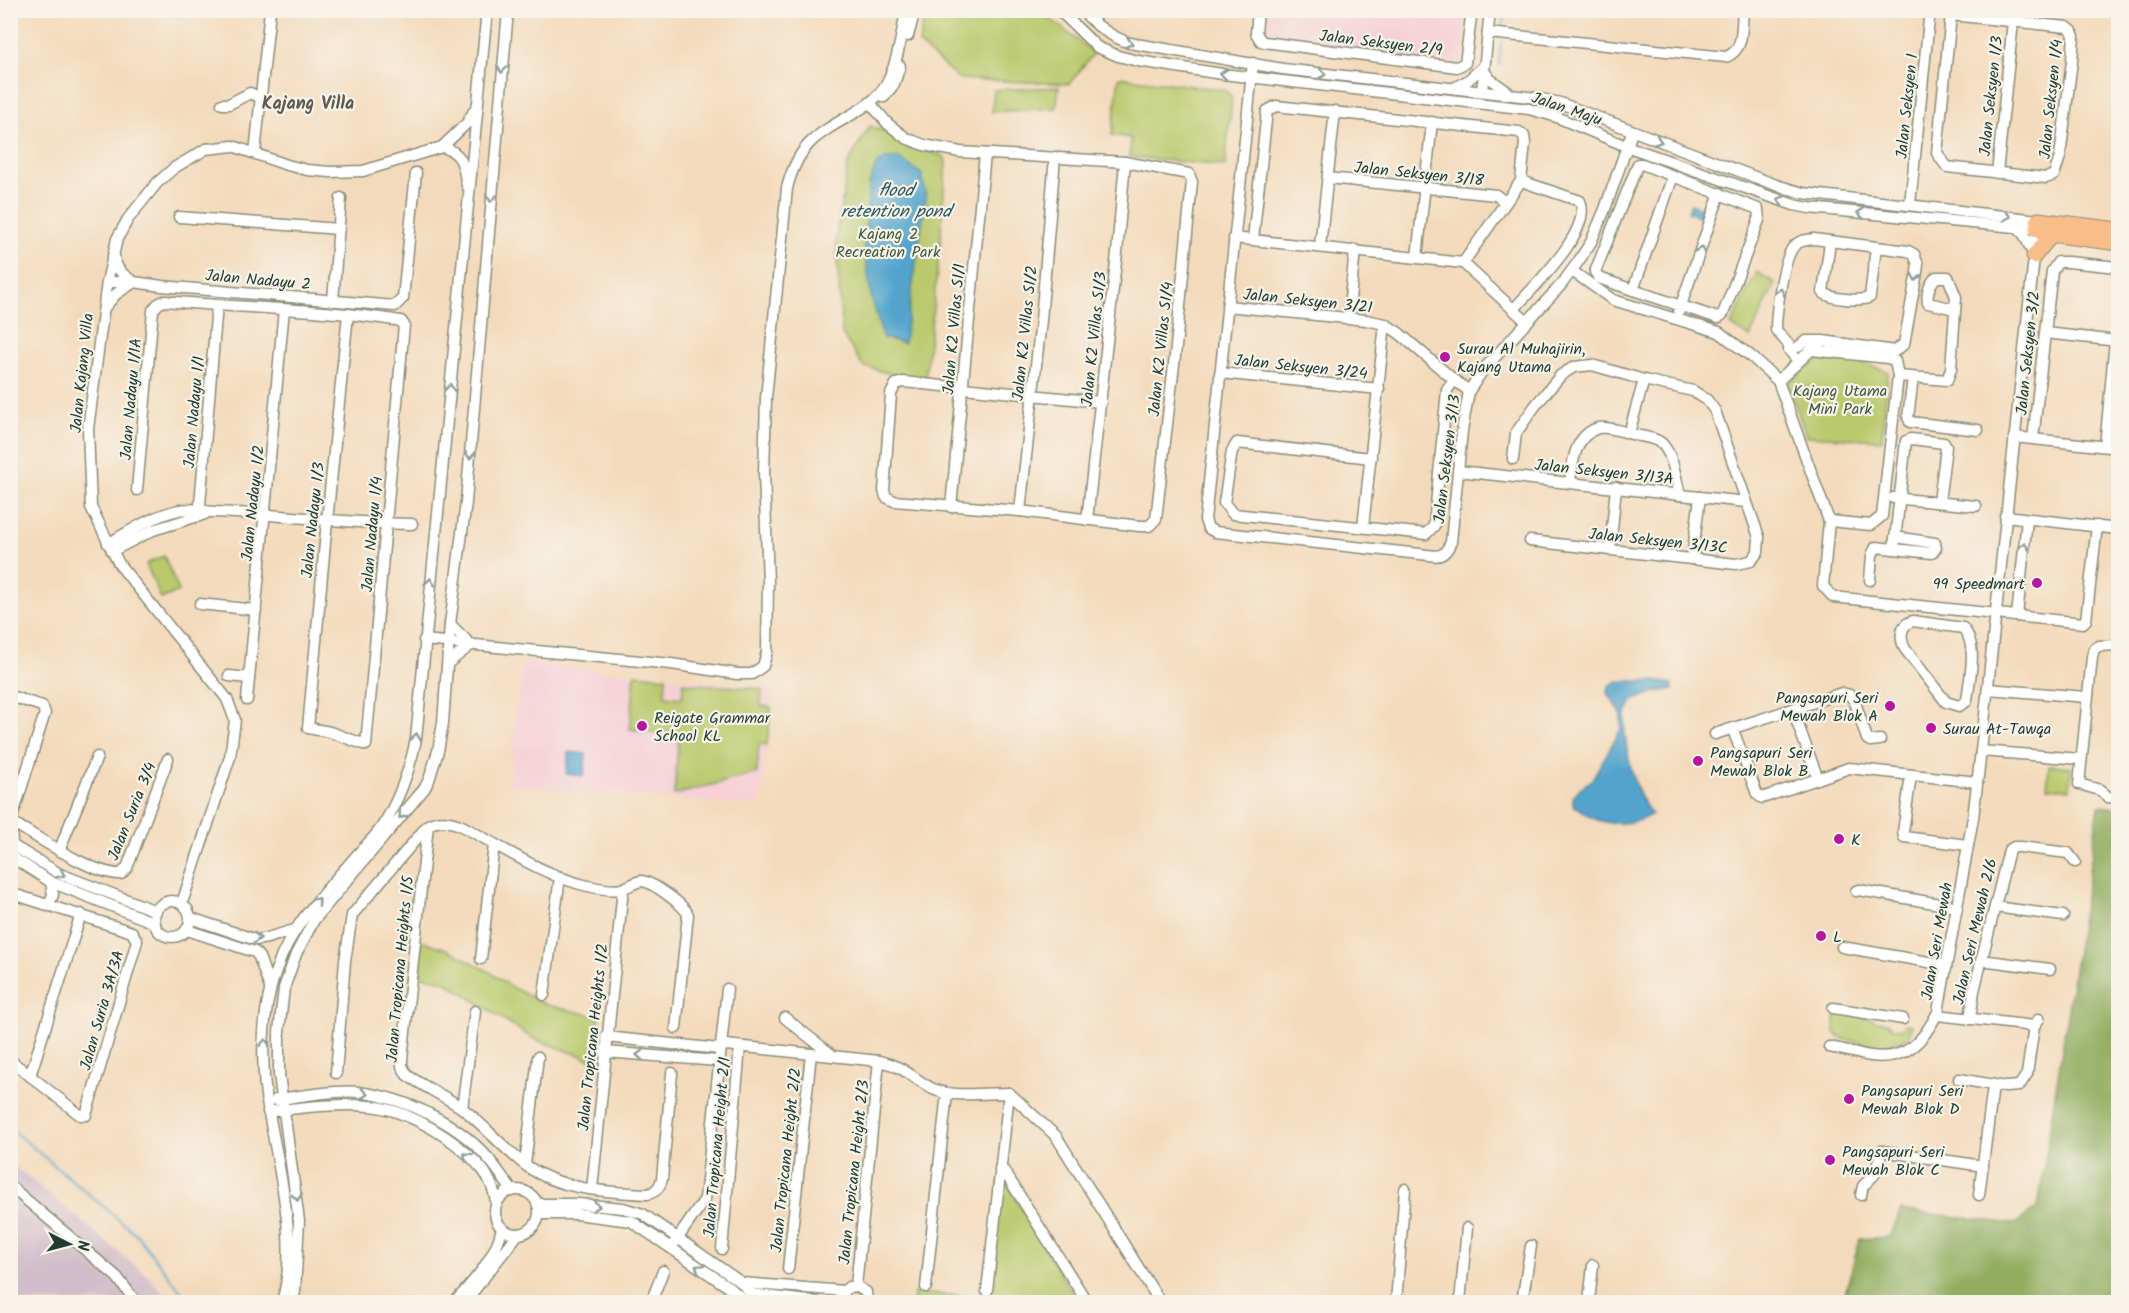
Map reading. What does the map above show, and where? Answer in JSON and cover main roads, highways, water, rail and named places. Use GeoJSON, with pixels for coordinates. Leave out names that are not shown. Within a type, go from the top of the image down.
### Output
{"type":"FeatureCollection","features":[{"type":"Feature","properties":{"kind":"highway"},"geometry":{"type":"LineString","coordinates":[[2073,227],[2118,223]]}},
{"type":"Feature","properties":{"kind":"highway"},"geometry":{"type":"LineString","coordinates":[[2118,230],[2037,225],[2043,233],[2118,243]]}},
{"type":"Feature","properties":{"kind":"highway"},"geometry":{"type":"LineString","coordinates":[[2073,227],[2118,236]]}},
{"type":"Feature","properties":{"kind":"highway"},"geometry":{"type":"LineString","coordinates":[[2034,256],[2052,234]]}},
{"type":"Feature","properties":{"kind":"water","name":"flood retention pond"},"geometry":{"type":"Polygon","coordinates":[[[898,158],[922,174],[926,197],[904,343],[883,338],[871,296],[864,247],[869,185],[876,165],[885,159],[898,158]]]}},
{"type":"Feature","properties":{"kind":"water"},"geometry":{"type":"Polygon","coordinates":[[[1691,204],[1710,211],[1706,219],[1688,212],[1691,204]]]}},
{"type":"Feature","properties":{"kind":"water"},"geometry":{"type":"Polygon","coordinates":[[[1618,681],[1655,681],[1672,684],[1673,689],[1652,693],[1632,701],[1626,712],[1626,737],[1631,767],[1640,795],[1652,814],[1646,818],[1623,823],[1600,821],[1573,805],[1573,797],[1580,788],[1591,781],[1621,729],[1621,713],[1608,693],[1609,686],[1618,681]]]}},
{"type":"Feature","properties":{"kind":"water"},"geometry":{"type":"Polygon","coordinates":[[[569,752],[586,754],[584,776],[566,774],[569,752]]]}},
{"type":"Feature","properties":{"kind":"waterway"},"geometry":{"type":"LineString","coordinates":[[1503,27],[1505,10]]}},
{"type":"Feature","properties":{"kind":"waterway"},"geometry":{"type":"LineString","coordinates":[[1499,65],[1501,42]]}},
{"type":"Feature","properties":{"kind":"waterway"},"geometry":{"type":"LineString","coordinates":[[10,1128],[136,1234],[189,1302]]}},
{"type":"Feature","properties":{"kind":"place","name":"Surau Al Muhajirin, Kajang Utama"},"geometry":{"type":"Point","coordinates":[1445,357]}},
{"type":"Feature","properties":{"kind":"place","name":"99 Speedmart"},"geometry":{"type":"Point","coordinates":[2037,583]}},
{"type":"Feature","properties":{"kind":"place","name":"Pangsapuri Seri Mewah Blok A"},"geometry":{"type":"Point","coordinates":[1890,706]}},
{"type":"Feature","properties":{"kind":"place","name":"Reigate Grammar School KL"},"geometry":{"type":"Point","coordinates":[642,726]}},
{"type":"Feature","properties":{"kind":"place","name":"Surau At-Tawqa"},"geometry":{"type":"Point","coordinates":[1931,728]}},
{"type":"Feature","properties":{"kind":"place","name":"Pangsapuri Seri Mewah Blok B"},"geometry":{"type":"Point","coordinates":[1698,761]}},
{"type":"Feature","properties":{"kind":"place","name":"K"},"geometry":{"type":"Point","coordinates":[1839,839]}},
{"type":"Feature","properties":{"kind":"place","name":"L"},"geometry":{"type":"Point","coordinates":[1821,936]}},
{"type":"Feature","properties":{"kind":"place","name":"Pangsapuri Seri Mewah Blok D"},"geometry":{"type":"Point","coordinates":[1849,1099]}},
{"type":"Feature","properties":{"kind":"place","name":"Pangsapuri Seri Mewah Blok C"},"geometry":{"type":"Point","coordinates":[1830,1160]}},
{"type":"Feature","properties":{"kind":"district","name":"Kajang Villa"},"geometry":{"type":"Point","coordinates":[308,103]}},
{"type":"Feature","properties":{"kind":"park label","name":"Kajang 2 Recreation Park"},"geometry":{"type":"Point","coordinates":[888,242]}},
{"type":"Feature","properties":{"kind":"park label","name":"Kajang Utama Mini Park"},"geometry":{"type":"Point","coordinates":[1840,399]}}]}
